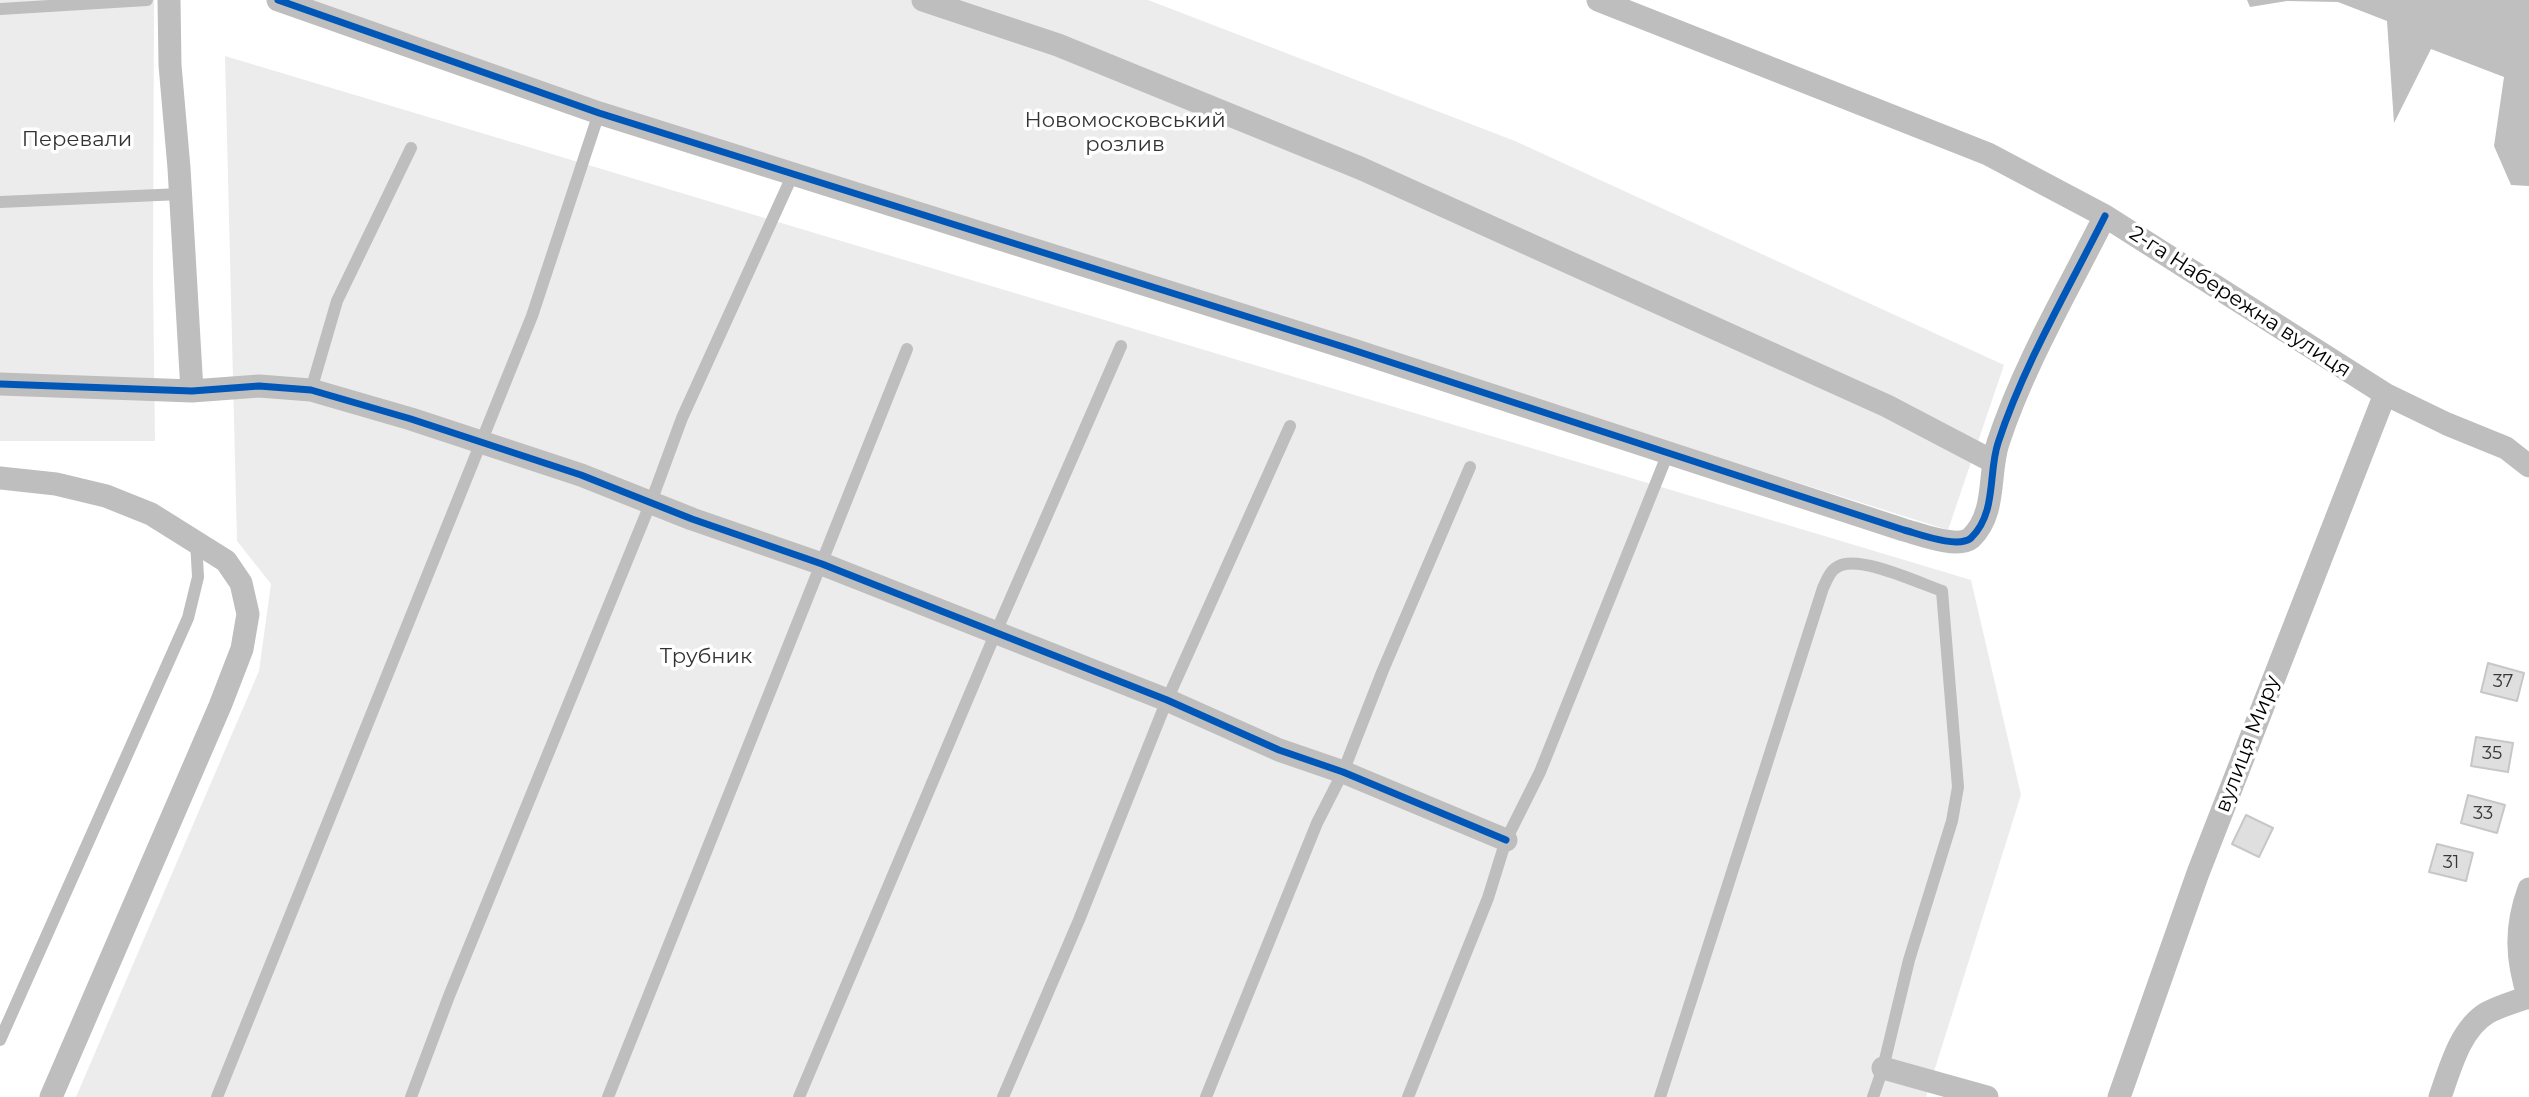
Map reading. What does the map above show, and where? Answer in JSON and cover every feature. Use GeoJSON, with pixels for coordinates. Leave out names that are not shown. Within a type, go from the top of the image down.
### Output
{"type":"FeatureCollection","features":[{"type":"Feature","properties":{"kind":"street"},"geometry":{"type":"LineString","coordinates":[[169,0],[170,65],[181,194],[192,391]]}},
{"type":"Feature","properties":{"kind":"street"},"geometry":{"type":"LineString","coordinates":[[278,0],[599,113],[1360,352],[1904,530],[1962,543],[1970,539],[1986,512],[1992,493],[1992,461],[2008,412],[2105,216]]}},
{"type":"Feature","properties":{"kind":"street"},"geometry":{"type":"LineString","coordinates":[[923,0],[1058,45],[1360,169],[1887,407],[1992,461]]}},
{"type":"Feature","properties":{"kind":"street","name":"2-га Набережна вулиця"},"geometry":{"type":"LineString","coordinates":[[1598,0],[1989,154],[2105,216],[2385,394],[2506,449],[2529,466]]}},
{"type":"Feature","properties":{"kind":"street"},"geometry":{"type":"LineString","coordinates":[[0,384],[192,391],[259,386],[311,390],[411,419],[581,475],[821,564],[1167,700],[1279,750],[1343,772],[1506,840]]}},
{"type":"Feature","properties":{"kind":"street","name":"вулиця Миру"},"geometry":{"type":"LineString","coordinates":[[2119,1097],[2198,873],[2385,394]]}},
{"type":"Feature","properties":{"kind":"street"},"geometry":{"type":"LineString","coordinates":[[0,478],[56,484],[106,496],[151,514],[226,561],[241,583],[248,614],[242,649],[220,706],[51,1097]]}},
{"type":"Feature","properties":{"kind":"street"},"geometry":{"type":"LineString","coordinates":[[2440,1097],[2455,1055],[2468,1033],[2486,1013],[2529,998],[2517,946],[2521,909],[2529,889]]}},
{"type":"Feature","properties":{"kind":"street"},"geometry":{"type":"LineString","coordinates":[[1883,1068],[1987,1097]]}},
{"type":"Feature","properties":{"kind":"lane"},"geometry":{"type":"LineString","coordinates":[[0,9],[147,0]]}},
{"type":"Feature","properties":{"kind":"lane"},"geometry":{"type":"LineString","coordinates":[[217,1097],[531,316],[599,113]]}},
{"type":"Feature","properties":{"kind":"lane"},"geometry":{"type":"LineString","coordinates":[[311,390],[337,301],[411,148]]}},
{"type":"Feature","properties":{"kind":"lane"},"geometry":{"type":"LineString","coordinates":[[411,1097],[449,996],[651,502],[682,418],[793,174]]}},
{"type":"Feature","properties":{"kind":"lane"},"geometry":{"type":"LineString","coordinates":[[0,202],[181,194]]}},
{"type":"Feature","properties":{"kind":"lane"},"geometry":{"type":"LineString","coordinates":[[799,1097],[996,632],[1121,346]]}},
{"type":"Feature","properties":{"kind":"lane"},"geometry":{"type":"LineString","coordinates":[[608,1097],[907,349]]}},
{"type":"Feature","properties":{"kind":"lane"},"geometry":{"type":"LineString","coordinates":[[1003,1097],[1079,920],[1167,700],[1290,426]]}},
{"type":"Feature","properties":{"kind":"lane"},"geometry":{"type":"LineString","coordinates":[[1408,1097],[1488,898],[1506,840],[1540,772],[1668,453]]}},
{"type":"Feature","properties":{"kind":"lane"},"geometry":{"type":"LineString","coordinates":[[1206,1097],[1317,823],[1343,772],[1383,670],[1470,467]]}},
{"type":"Feature","properties":{"kind":"lane"},"geometry":{"type":"LineString","coordinates":[[0,1040],[188,618],[198,577],[196,541]]}},
{"type":"Feature","properties":{"kind":"lane"},"geometry":{"type":"LineString","coordinates":[[1660,1097],[1823,588],[1831,572],[1840,565],[1850,563],[1864,564],[1942,591],[1958,787],[1952,821],[1909,960],[1883,1068],[1873,1097]]}},
{"type":"Feature","properties":{"kind":"green space","name":"Перевали"},"geometry":{"type":"Polygon","coordinates":[[[0,0],[154,0],[155,441],[0,441],[0,0]]]}},
{"type":"Feature","properties":{"kind":"green space","name":"Новомосковський розлив"},"geometry":{"type":"Polygon","coordinates":[[[289,0],[1148,0],[1515,141],[2004,365],[1948,530],[757,155],[289,0]]]}},
{"type":"Feature","properties":{"kind":"green space","name":"Трубник"},"geometry":{"type":"Polygon","coordinates":[[[225,56],[1971,580],[2021,795],[1926,1097],[76,1097],[259,671],[271,584],[237,541],[225,56]]]}},
{"type":"Feature","properties":{"kind":"shaded area"},"geometry":{"type":"Polygon","coordinates":[[[2247,0],[2529,0],[2529,186],[2511,185],[2494,146],[2504,77],[2431,49],[2394,123],[2387,21],[2338,2],[2287,1],[2250,7],[2247,0]]]}},
{"type":"Feature","properties":{"kind":"building"},"geometry":{"type":"Polygon","coordinates":[[[2488,663],[2524,673],[2517,701],[2481,692],[2488,663]]]}},
{"type":"Feature","properties":{"kind":"building"},"geometry":{"type":"Polygon","coordinates":[[[2476,737],[2513,743],[2508,772],[2471,766],[2476,737]]]}},
{"type":"Feature","properties":{"kind":"building"},"geometry":{"type":"Polygon","coordinates":[[[2468,795],[2505,805],[2497,833],[2461,823],[2468,795]]]}},
{"type":"Feature","properties":{"kind":"building"},"geometry":{"type":"Polygon","coordinates":[[[2246,815],[2273,828],[2259,857],[2232,844],[2246,815]]]}},
{"type":"Feature","properties":{"kind":"building"},"geometry":{"type":"Polygon","coordinates":[[[2437,844],[2473,853],[2466,881],[2429,872],[2437,844]]]}},
{"type":"Feature","properties":{"kind":"cycle path"},"geometry":{"type":"LineString","coordinates":[[278,0],[599,113],[1347,348],[1904,530],[1948,541],[1965,541],[1971,538],[1985,517],[1998,443],[2020,385],[2105,216]]}},
{"type":"Feature","properties":{"kind":"cycle path"},"geometry":{"type":"LineString","coordinates":[[0,384],[192,391],[259,386],[311,390],[411,419],[581,475],[692,519],[822,564],[1167,700],[1279,750],[1343,772],[1506,840]]}}]}
